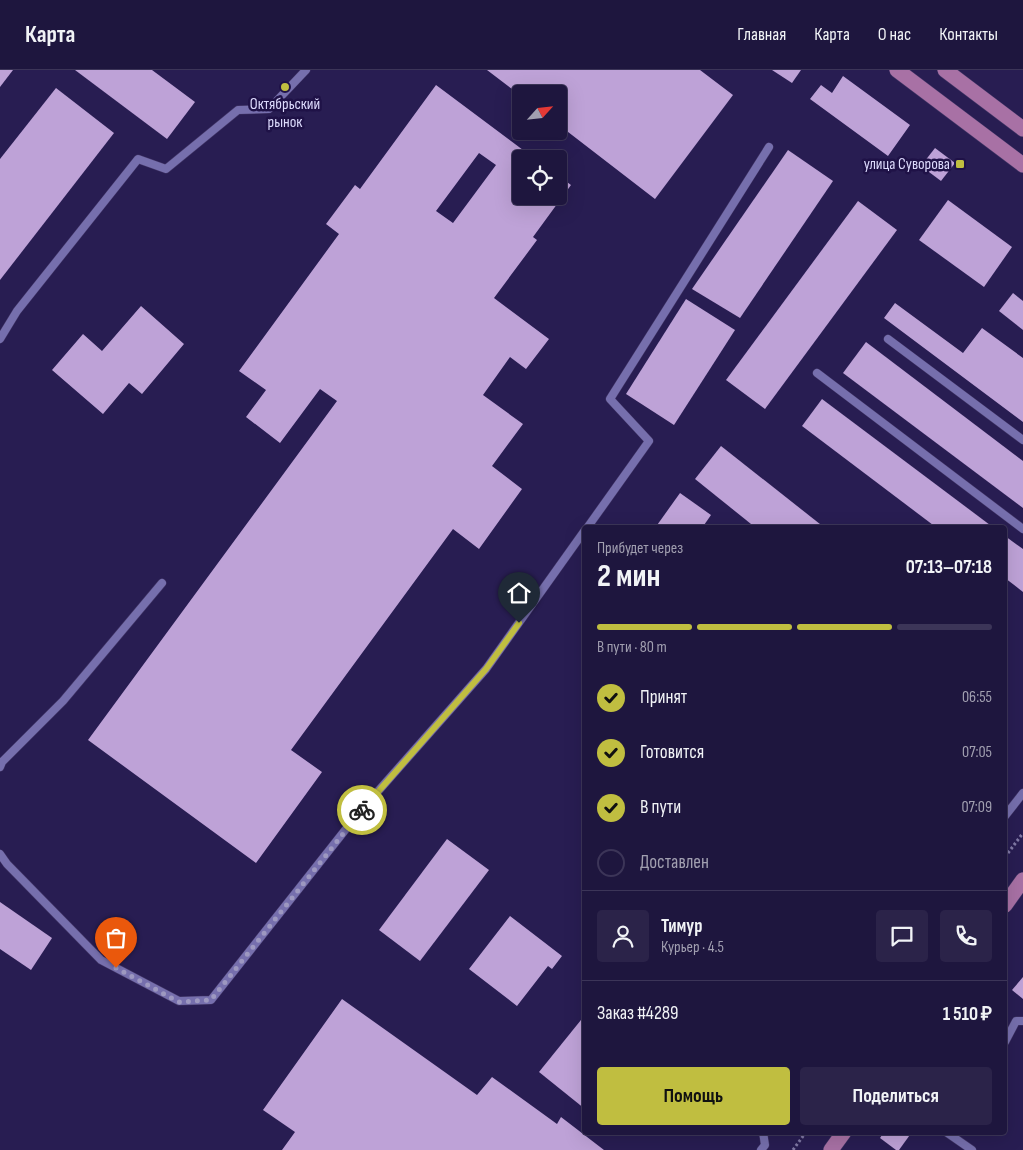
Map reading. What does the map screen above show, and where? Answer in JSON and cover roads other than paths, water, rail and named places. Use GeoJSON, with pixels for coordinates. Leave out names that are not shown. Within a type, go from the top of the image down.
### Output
{"type":"FeatureCollection","features":[{"type":"Feature","properties":{"kind":"main road"},"geometry":{"type":"LineString","coordinates":[[896,70],[1023,165]]}},
{"type":"Feature","properties":{"kind":"main road"},"geometry":{"type":"LineString","coordinates":[[944,70],[1023,129]]}},
{"type":"Feature","properties":{"kind":"main road"},"geometry":{"type":"LineString","coordinates":[[1007,902],[1022,883]]}},
{"type":"Feature","properties":{"kind":"main road"},"geometry":{"type":"LineString","coordinates":[[831,1150],[842,1135]]}},
{"type":"Feature","properties":{"kind":"lane"},"geometry":{"type":"LineString","coordinates":[[0,339],[17,311],[138,159],[166,169],[238,110],[269,108],[306,70]]}},
{"type":"Feature","properties":{"kind":"lane"},"geometry":{"type":"LineString","coordinates":[[589,525],[649,441],[610,400],[769,147]]}},
{"type":"Feature","properties":{"kind":"lane"},"geometry":{"type":"LineString","coordinates":[[888,339],[1023,440]]}},
{"type":"Feature","properties":{"kind":"lane"},"geometry":{"type":"LineString","coordinates":[[817,373],[1023,529]]}},
{"type":"Feature","properties":{"kind":"lane"},"geometry":{"type":"LineString","coordinates":[[0,854],[7,864],[101,960],[179,1002],[211,1000],[358,814],[486,669],[582,535]]}},
{"type":"Feature","properties":{"kind":"lane"},"geometry":{"type":"LineString","coordinates":[[0,767],[2,762],[63,701],[162,583]]}},
{"type":"Feature","properties":{"kind":"lane"},"geometry":{"type":"LineString","coordinates":[[1007,813],[1023,793]]}},
{"type":"Feature","properties":{"kind":"lane"},"geometry":{"type":"LineString","coordinates":[[1007,1038],[1016,1021],[1023,1021]]}},
{"type":"Feature","properties":{"kind":"lane"},"geometry":{"type":"LineString","coordinates":[[761,1150],[765,1145],[763,1135]]}},
{"type":"Feature","properties":{"kind":"lane"},"geometry":{"type":"LineString","coordinates":[[956,1135],[972,1150]]}},
{"type":"Feature","properties":{"kind":"place","name":"Октябрьский рынок"},"geometry":{"type":"Point","coordinates":[285,87]}},
{"type":"Feature","properties":{"kind":"place","name":"улица Суворова"},"geometry":{"type":"Point","coordinates":[960,164]}}]}
